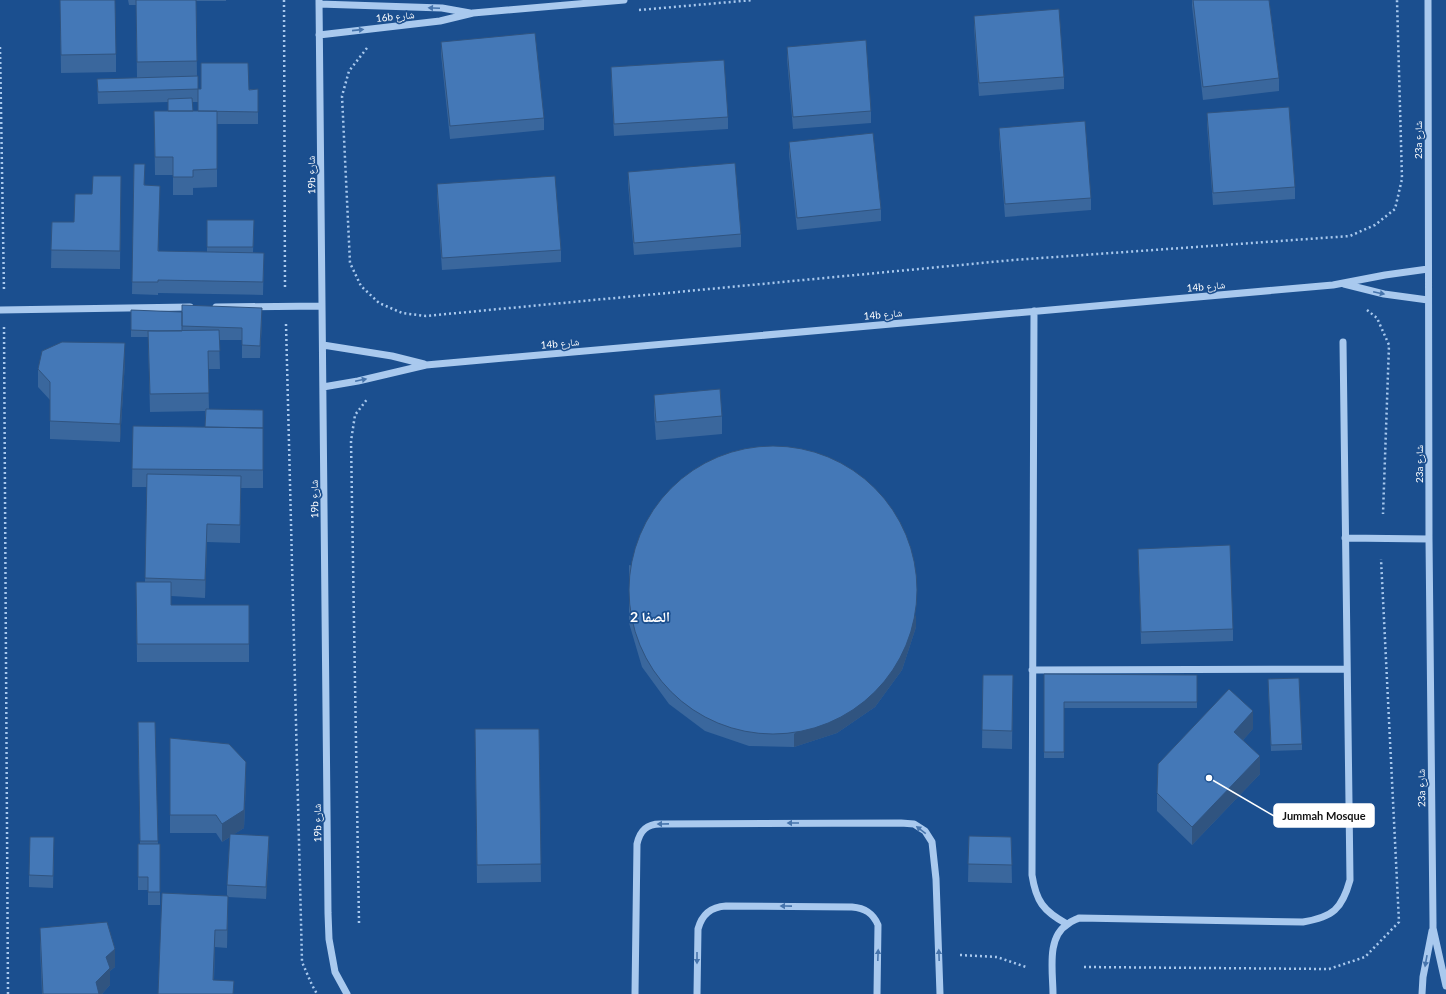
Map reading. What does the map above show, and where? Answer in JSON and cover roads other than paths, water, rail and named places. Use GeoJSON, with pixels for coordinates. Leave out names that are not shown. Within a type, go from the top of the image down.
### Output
{"type":"FeatureCollection","features":[{"type":"Feature","properties":{"kind":"street","name":"16b شارع"},"geometry":{"type":"LineString","coordinates":[[319,35],[440,21],[472,13],[624,0]]}},
{"type":"Feature","properties":{"kind":"street","name":"23a شارع"},"geometry":{"type":"LineString","coordinates":[[1428,0],[1429,539],[1433,928],[1446,986]]}},
{"type":"Feature","properties":{"kind":"street","name":"16b شارع"},"geometry":{"type":"LineString","coordinates":[[319,2],[442,8],[472,13]]}},
{"type":"Feature","properties":{"kind":"street","name":"19b شارع"},"geometry":{"type":"LineString","coordinates":[[319,2],[328,926],[335,972],[347,994]]}},
{"type":"Feature","properties":{"kind":"street","name":"14b شارع"},"geometry":{"type":"LineString","coordinates":[[323,387],[426,365],[1342,284],[1384,275],[1428,269]]}},
{"type":"Feature","properties":{"kind":"street","name":"14b شارع"},"geometry":{"type":"LineString","coordinates":[[1342,284],[1384,294],[1428,300]]}},
{"type":"Feature","properties":{"kind":"street"},"geometry":{"type":"LineString","coordinates":[[207,307],[322,306]]}},
{"type":"Feature","properties":{"kind":"street"},"geometry":{"type":"LineString","coordinates":[[2,310],[199,307]]}},
{"type":"Feature","properties":{"kind":"street"},"geometry":{"type":"LineString","coordinates":[[1034,311],[1032,875],[1034,891],[1042,905],[1053,916],[1067,924]]}},
{"type":"Feature","properties":{"kind":"street"},"geometry":{"type":"LineString","coordinates":[[1053,994],[1053,948],[1058,934],[1067,924],[1079,918],[1303,922],[1320,919],[1335,911],[1345,897],[1350,880],[1343,342]]}},
{"type":"Feature","properties":{"kind":"street","name":"14b شارع"},"geometry":{"type":"LineString","coordinates":[[323,345],[378,354],[426,365]]}},
{"type":"Feature","properties":{"kind":"street"},"geometry":{"type":"LineString","coordinates":[[1345,538],[1429,539]]}},
{"type":"Feature","properties":{"kind":"street"},"geometry":{"type":"LineString","coordinates":[[1032,670],[1347,669]]}},
{"type":"Feature","properties":{"kind":"street"},"geometry":{"type":"LineString","coordinates":[[635,994],[637,844],[639,835],[644,828],[652,824],[901,823],[914,824],[925,831],[932,842],[936,879],[940,994]]}},
{"type":"Feature","properties":{"kind":"street"},"geometry":{"type":"LineString","coordinates":[[697,994],[698,929],[700,921],[711,909],[718,906],[726,906],[852,907],[868,911],[875,917],[878,924],[877,994]]}},
{"type":"Feature","properties":{"kind":"street","name":"23a شارع"},"geometry":{"type":"LineString","coordinates":[[1422,994],[1423,977],[1433,928]]}},
{"type":"Feature","properties":{"kind":"place","name":"Jummah Mosque"},"geometry":{"type":"Point","coordinates":[1209,778]}},
{"type":"Feature","properties":{"kind":"district","name":"الصفا 2"},"geometry":{"type":"Point","coordinates":[650,616]}}]}
